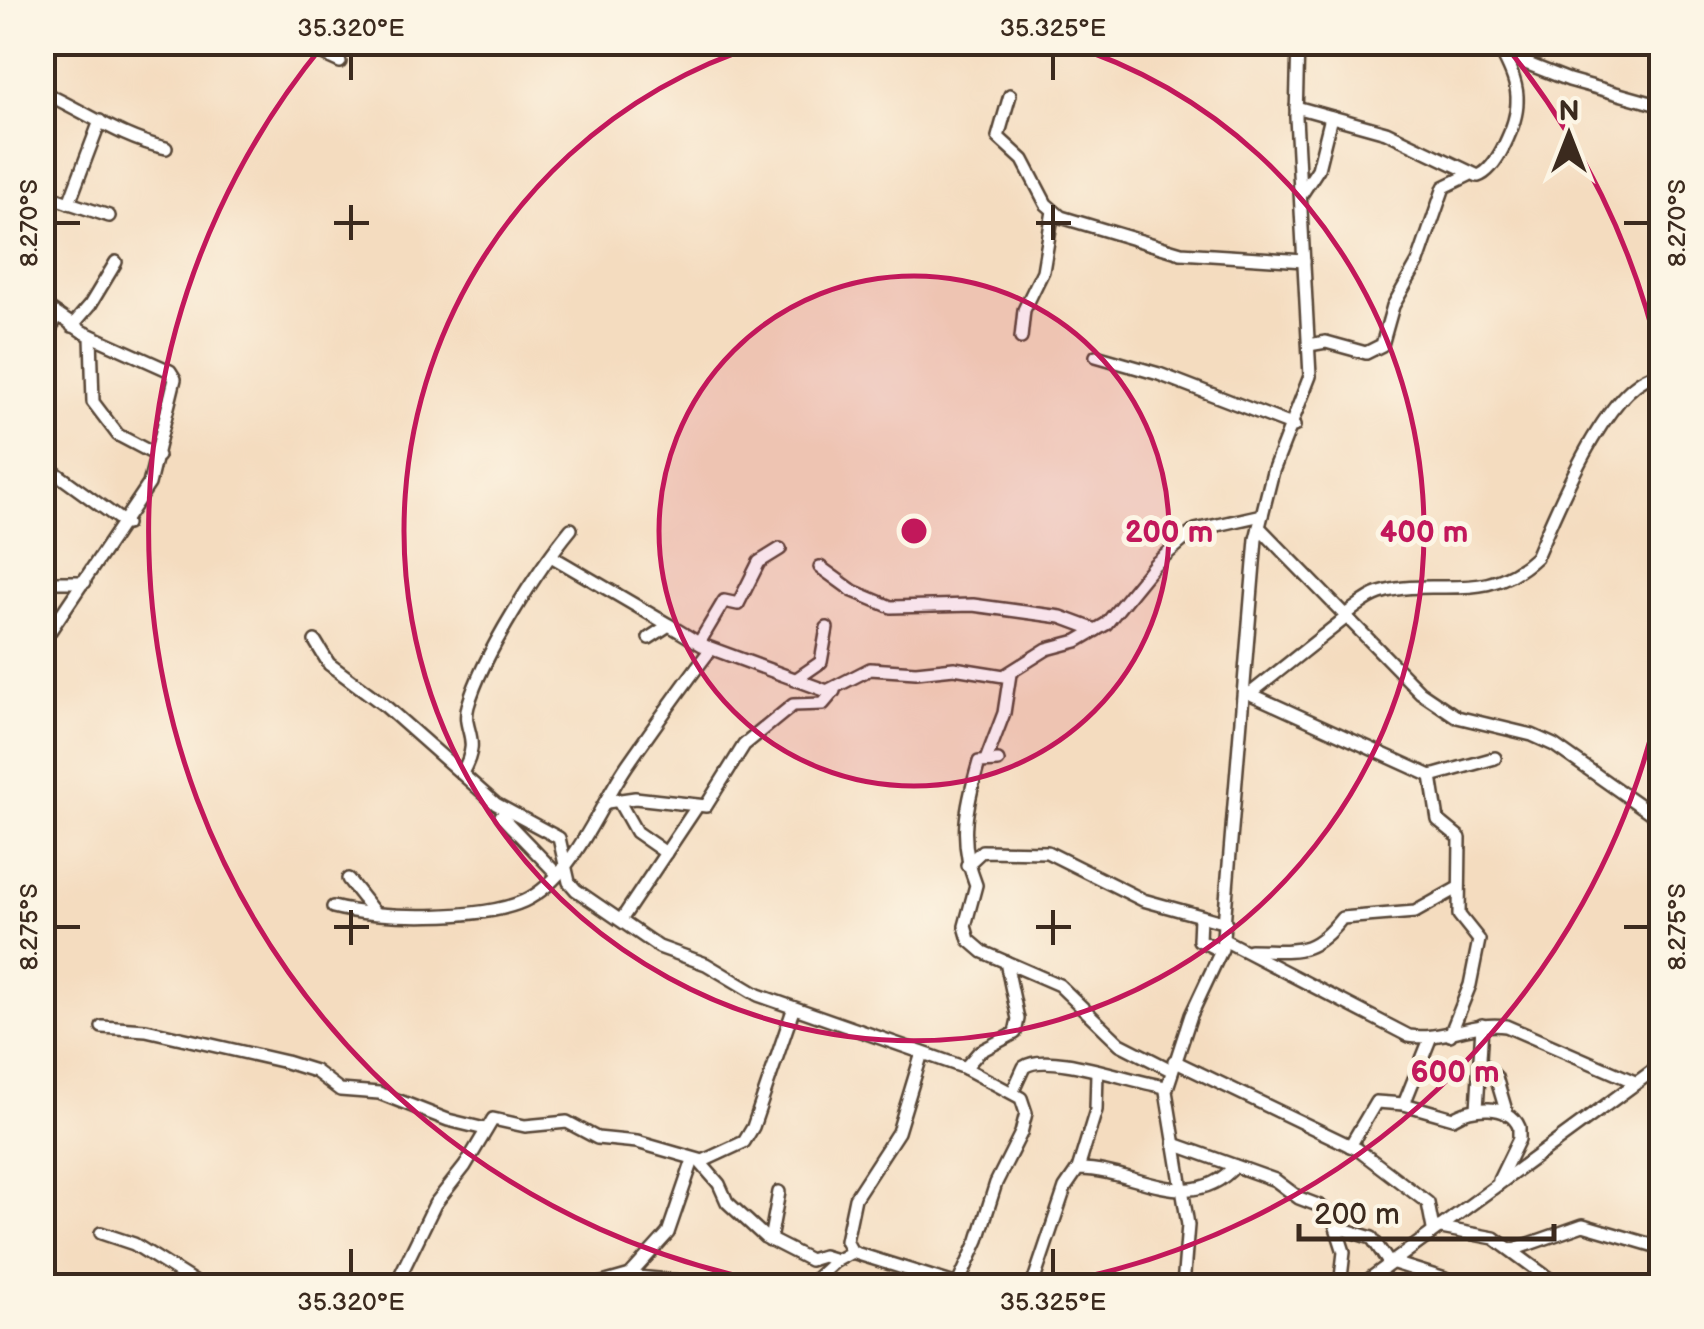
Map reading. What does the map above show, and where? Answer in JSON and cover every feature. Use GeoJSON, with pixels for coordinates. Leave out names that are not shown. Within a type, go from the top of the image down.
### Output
{"type":"FeatureCollection","features":[{"type":"Feature","properties":{"kind":"street"},"geometry":{"type":"LineString","coordinates":[[296,42],[340,62]]}},
{"type":"Feature","properties":{"kind":"street"},"geometry":{"type":"LineString","coordinates":[[1183,1286],[1188,1225],[1167,1087],[1223,945],[1260,521],[1273,471],[1294,426],[1310,376],[1296,107],[1298,42]]}},
{"type":"Feature","properties":{"kind":"street"},"geometry":{"type":"LineString","coordinates":[[1472,42],[1504,57],[1662,106]]}},
{"type":"Feature","properties":{"kind":"street"},"geometry":{"type":"LineString","coordinates":[[1296,107],[1386,132],[1478,176],[1491,169],[1516,116],[1516,88],[1504,57]]}},
{"type":"Feature","properties":{"kind":"street"},"geometry":{"type":"LineString","coordinates":[[42,92],[100,120],[124,138],[166,148]]}},
{"type":"Feature","properties":{"kind":"street"},"geometry":{"type":"LineString","coordinates":[[1010,95],[998,137],[1024,160],[1053,212],[1042,270],[1024,310],[1021,338]]}},
{"type":"Feature","properties":{"kind":"street"},"geometry":{"type":"LineString","coordinates":[[1301,196],[1318,169],[1331,117]]}},
{"type":"Feature","properties":{"kind":"street"},"geometry":{"type":"LineString","coordinates":[[69,203],[100,120]]}},
{"type":"Feature","properties":{"kind":"street"},"geometry":{"type":"LineString","coordinates":[[1310,346],[1326,342],[1366,353],[1382,346],[1393,306],[1418,262],[1444,187],[1468,174]]}},
{"type":"Feature","properties":{"kind":"street"},"geometry":{"type":"LineString","coordinates":[[42,194],[109,216]]}},
{"type":"Feature","properties":{"kind":"street"},"geometry":{"type":"LineString","coordinates":[[1053,212],[1181,253],[1304,261]]}},
{"type":"Feature","properties":{"kind":"street"},"geometry":{"type":"LineString","coordinates":[[72,326],[90,306],[116,262]]}},
{"type":"Feature","properties":{"kind":"street"},"geometry":{"type":"LineString","coordinates":[[42,304],[72,326],[174,374],[156,469],[126,524],[42,643]]}},
{"type":"Feature","properties":{"kind":"street"},"geometry":{"type":"LineString","coordinates":[[42,347],[57,316]]}},
{"type":"Feature","properties":{"kind":"street"},"geometry":{"type":"LineString","coordinates":[[92,336],[93,402],[118,435],[158,456]]}},
{"type":"Feature","properties":{"kind":"street"},"geometry":{"type":"LineString","coordinates":[[1096,356],[1159,374],[1294,426]]}},
{"type":"Feature","properties":{"kind":"street"},"geometry":{"type":"LineString","coordinates":[[1248,692],[1382,592],[1472,588],[1525,567],[1536,556],[1613,407],[1638,381],[1662,374]]}},
{"type":"Feature","properties":{"kind":"street"},"geometry":{"type":"LineString","coordinates":[[42,463],[126,524]]}},
{"type":"Feature","properties":{"kind":"street"},"geometry":{"type":"LineString","coordinates":[[1260,521],[1284,558],[1347,615],[1408,680],[1440,706],[1457,717],[1532,735],[1554,746],[1662,822]]}},
{"type":"Feature","properties":{"kind":"street"},"geometry":{"type":"LineString","coordinates":[[612,801],[696,808],[711,801],[744,745],[793,706],[823,704],[856,673],[870,668],[916,672],[954,668],[1010,674],[1046,649],[1096,630],[1115,616],[1156,564],[1195,530],[1260,521]]}},
{"type":"Feature","properties":{"kind":"street"},"geometry":{"type":"LineString","coordinates":[[462,772],[474,740],[468,718],[472,696],[501,634],[571,529]]}},
{"type":"Feature","properties":{"kind":"street"},"geometry":{"type":"LineString","coordinates":[[333,908],[396,917],[450,914],[526,900],[566,862],[612,801],[628,763],[705,646],[724,601],[738,604],[759,562],[780,549]]}},
{"type":"Feature","properties":{"kind":"street"},"geometry":{"type":"LineString","coordinates":[[552,556],[705,646],[834,691]]}},
{"type":"Feature","properties":{"kind":"street"},"geometry":{"type":"LineString","coordinates":[[820,568],[891,608],[973,605],[1062,617],[1096,630]]}},
{"type":"Feature","properties":{"kind":"street"},"geometry":{"type":"LineString","coordinates":[[42,588],[55,582],[85,582]]}},
{"type":"Feature","properties":{"kind":"street"},"geometry":{"type":"LineString","coordinates":[[649,638],[669,626]]}},
{"type":"Feature","properties":{"kind":"street"},"geometry":{"type":"LineString","coordinates":[[795,680],[821,662],[827,628]]}},
{"type":"Feature","properties":{"kind":"street"},"geometry":{"type":"LineString","coordinates":[[315,641],[329,664],[507,813],[559,838],[569,882],[576,890],[658,947],[706,964],[793,1010],[965,1068],[1012,1091],[1024,1104],[1025,1121],[959,1286],[852,1252],[836,1260],[808,1286]]}},
{"type":"Feature","properties":{"kind":"street"},"geometry":{"type":"LineString","coordinates":[[1010,674],[992,761],[978,766],[963,827],[967,865],[976,897],[966,934],[982,952],[1059,985],[1120,1044],[1378,1162],[1428,1203],[1435,1229]]}},
{"type":"Feature","properties":{"kind":"street"},"geometry":{"type":"LineString","coordinates":[[1248,692],[1431,776],[1495,758]]}},
{"type":"Feature","properties":{"kind":"street"},"geometry":{"type":"LineString","coordinates":[[1431,776],[1438,820],[1460,838],[1456,889],[1462,923],[1479,940],[1470,984],[1450,1034]]}},
{"type":"Feature","properties":{"kind":"street"},"geometry":{"type":"LineString","coordinates":[[476,786],[485,801],[556,873]]}},
{"type":"Feature","properties":{"kind":"street"},"geometry":{"type":"LineString","coordinates":[[612,801],[636,832],[666,853]]}},
{"type":"Feature","properties":{"kind":"street"},"geometry":{"type":"LineString","coordinates":[[621,920],[696,808]]}},
{"type":"Feature","properties":{"kind":"street"},"geometry":{"type":"LineString","coordinates":[[967,865],[982,851],[1047,852],[1143,900],[1226,923]]}},
{"type":"Feature","properties":{"kind":"street"},"geometry":{"type":"LineString","coordinates":[[348,879],[374,912]]}},
{"type":"Feature","properties":{"kind":"street"},"geometry":{"type":"LineString","coordinates":[[1200,917],[1199,940],[1246,950],[1304,950],[1318,945],[1342,918],[1415,912],[1456,889]]}},
{"type":"Feature","properties":{"kind":"street"},"geometry":{"type":"LineString","coordinates":[[1246,950],[1409,1036],[1430,1039],[1482,1025],[1506,1026],[1635,1082]]}},
{"type":"Feature","properties":{"kind":"street"},"geometry":{"type":"LineString","coordinates":[[965,1068],[979,1052],[1015,1033],[1018,1019],[1006,962]]}},
{"type":"Feature","properties":{"kind":"street"},"geometry":{"type":"LineString","coordinates":[[395,1286],[434,1204],[465,1166],[484,1129],[497,1118],[525,1126],[567,1122],[597,1138],[637,1142],[696,1160],[714,1158],[744,1142],[754,1127],[793,1010]]}},
{"type":"Feature","properties":{"kind":"street"},"geometry":{"type":"LineString","coordinates":[[1477,1109],[1482,1025]]}},
{"type":"Feature","properties":{"kind":"street"},"geometry":{"type":"LineString","coordinates":[[102,1028],[146,1030],[286,1062],[315,1071],[340,1090],[379,1093],[448,1120],[484,1129]]}},
{"type":"Feature","properties":{"kind":"street"},"geometry":{"type":"LineString","coordinates":[[1404,1104],[1430,1039]]}},
{"type":"Feature","properties":{"kind":"street"},"geometry":{"type":"LineString","coordinates":[[852,1252],[846,1240],[855,1198],[898,1132],[922,1053]]}},
{"type":"Feature","properties":{"kind":"street"},"geometry":{"type":"LineString","coordinates":[[1012,1091],[1018,1076],[1032,1062],[1051,1060],[1167,1087]]}},
{"type":"Feature","properties":{"kind":"street"},"geometry":{"type":"LineString","coordinates":[[1481,1062],[1496,1077],[1506,1114]]}},
{"type":"Feature","properties":{"kind":"street"},"geometry":{"type":"LineString","coordinates":[[1360,1286],[1662,1064]]}},
{"type":"Feature","properties":{"kind":"street"},"geometry":{"type":"LineString","coordinates":[[1032,1286],[1065,1188],[1078,1169],[1096,1110],[1098,1072]]}},
{"type":"Feature","properties":{"kind":"street"},"geometry":{"type":"LineString","coordinates":[[1350,1146],[1369,1106],[1404,1104],[1453,1118],[1477,1109],[1506,1114],[1516,1119],[1519,1140],[1495,1186]]}},
{"type":"Feature","properties":{"kind":"street"},"geometry":{"type":"LineString","coordinates":[[1174,1144],[1275,1180],[1299,1198],[1320,1206],[1336,1227],[1345,1262],[1340,1286]]}},
{"type":"Feature","properties":{"kind":"street"},"geometry":{"type":"LineString","coordinates":[[696,1160],[719,1184],[727,1202],[770,1240],[810,1260],[823,1256],[836,1260]]}},
{"type":"Feature","properties":{"kind":"street"},"geometry":{"type":"LineString","coordinates":[[629,1276],[668,1233],[696,1160]]}},
{"type":"Feature","properties":{"kind":"street"},"geometry":{"type":"LineString","coordinates":[[1078,1169],[1183,1192],[1203,1188],[1235,1166]]}},
{"type":"Feature","properties":{"kind":"street"},"geometry":{"type":"LineString","coordinates":[[770,1240],[779,1192]]}},
{"type":"Feature","properties":{"kind":"street"},"geometry":{"type":"LineString","coordinates":[[1512,1250],[1582,1225],[1662,1248]]}},
{"type":"Feature","properties":{"kind":"street"},"geometry":{"type":"LineString","coordinates":[[1336,1227],[1372,1238],[1390,1263],[1444,1280]]}},
{"type":"Feature","properties":{"kind":"street"},"geometry":{"type":"LineString","coordinates":[[1435,1229],[1494,1238],[1559,1286]]}},
{"type":"Feature","properties":{"kind":"street"},"geometry":{"type":"LineString","coordinates":[[101,1233],[134,1244],[201,1286]]}},
{"type":"Feature","properties":{"kind":"street"},"geometry":{"type":"LineString","coordinates":[[592,1286],[629,1276],[731,1286]]}}]}
